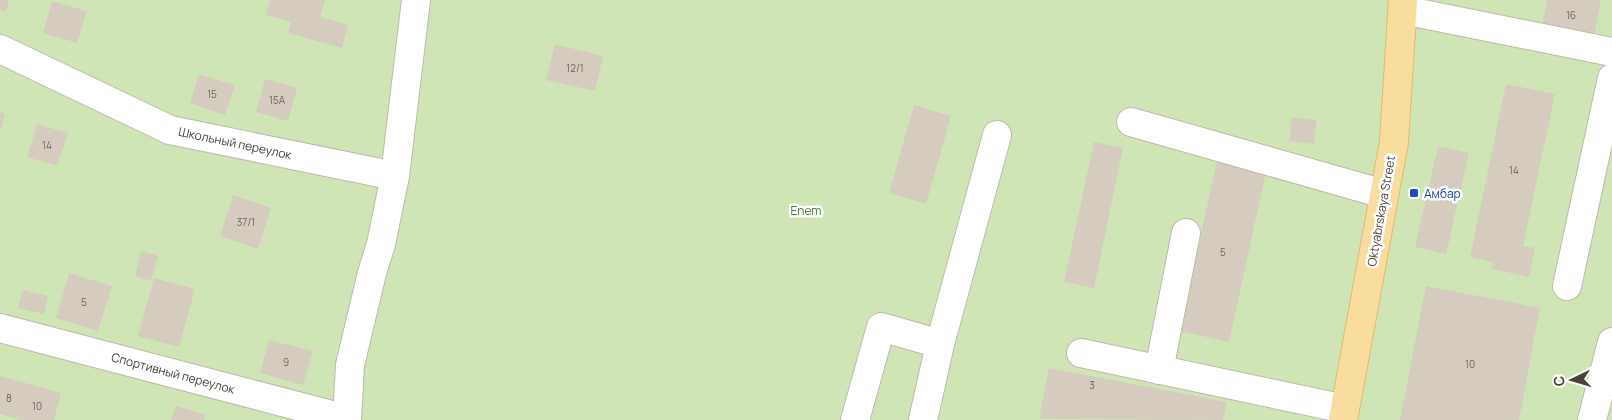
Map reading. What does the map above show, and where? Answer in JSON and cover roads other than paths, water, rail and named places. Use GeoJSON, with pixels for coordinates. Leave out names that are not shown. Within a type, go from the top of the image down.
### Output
{"type":"FeatureCollection","features":[{"type":"Feature","properties":{"kind":"main road","name":"Oktyabrskaya Street"},"geometry":{"type":"LineString","coordinates":[[1344,415],[1394,142],[1403,5]]}},
{"type":"Feature","properties":{"kind":"street"},"geometry":{"type":"LineString","coordinates":[[347,420],[350,365],[372,272],[381,244],[395,176],[416,0]]}},
{"type":"Feature","properties":{"kind":"street"},"geometry":{"type":"LineString","coordinates":[[1403,5],[1612,52]]}},
{"type":"Feature","properties":{"kind":"street","name":"Школьный переулок"},"geometry":{"type":"LineString","coordinates":[[0,49],[170,130],[395,176]]}},
{"type":"Feature","properties":{"kind":"street"},"geometry":{"type":"LineString","coordinates":[[1567,286],[1612,78]]}},
{"type":"Feature","properties":{"kind":"street"},"geometry":{"type":"LineString","coordinates":[[1131,122],[1384,194]]}},
{"type":"Feature","properties":{"kind":"street"},"geometry":{"type":"LineString","coordinates":[[923,420],[940,344],[997,135]]}},
{"type":"Feature","properties":{"kind":"street"},"geometry":{"type":"LineString","coordinates":[[1159,370],[1186,233]]}},
{"type":"Feature","properties":{"kind":"street","name":"Спортивный переулок"},"geometry":{"type":"LineString","coordinates":[[0,328],[347,420]]}},
{"type":"Feature","properties":{"kind":"street"},"geometry":{"type":"LineString","coordinates":[[855,420],[881,328],[940,344]]}},
{"type":"Feature","properties":{"kind":"street"},"geometry":{"type":"LineString","coordinates":[[1592,420],[1612,342]]}},
{"type":"Feature","properties":{"kind":"street"},"geometry":{"type":"LineString","coordinates":[[1081,353],[1344,415]]}},
{"type":"Feature","properties":{"kind":"place","name":"Амбар"},"geometry":{"type":"Point","coordinates":[1414,193]}},
{"type":"Feature","properties":{"kind":"park label","name":"Enem"},"geometry":{"type":"Point","coordinates":[806,210]}}]}
